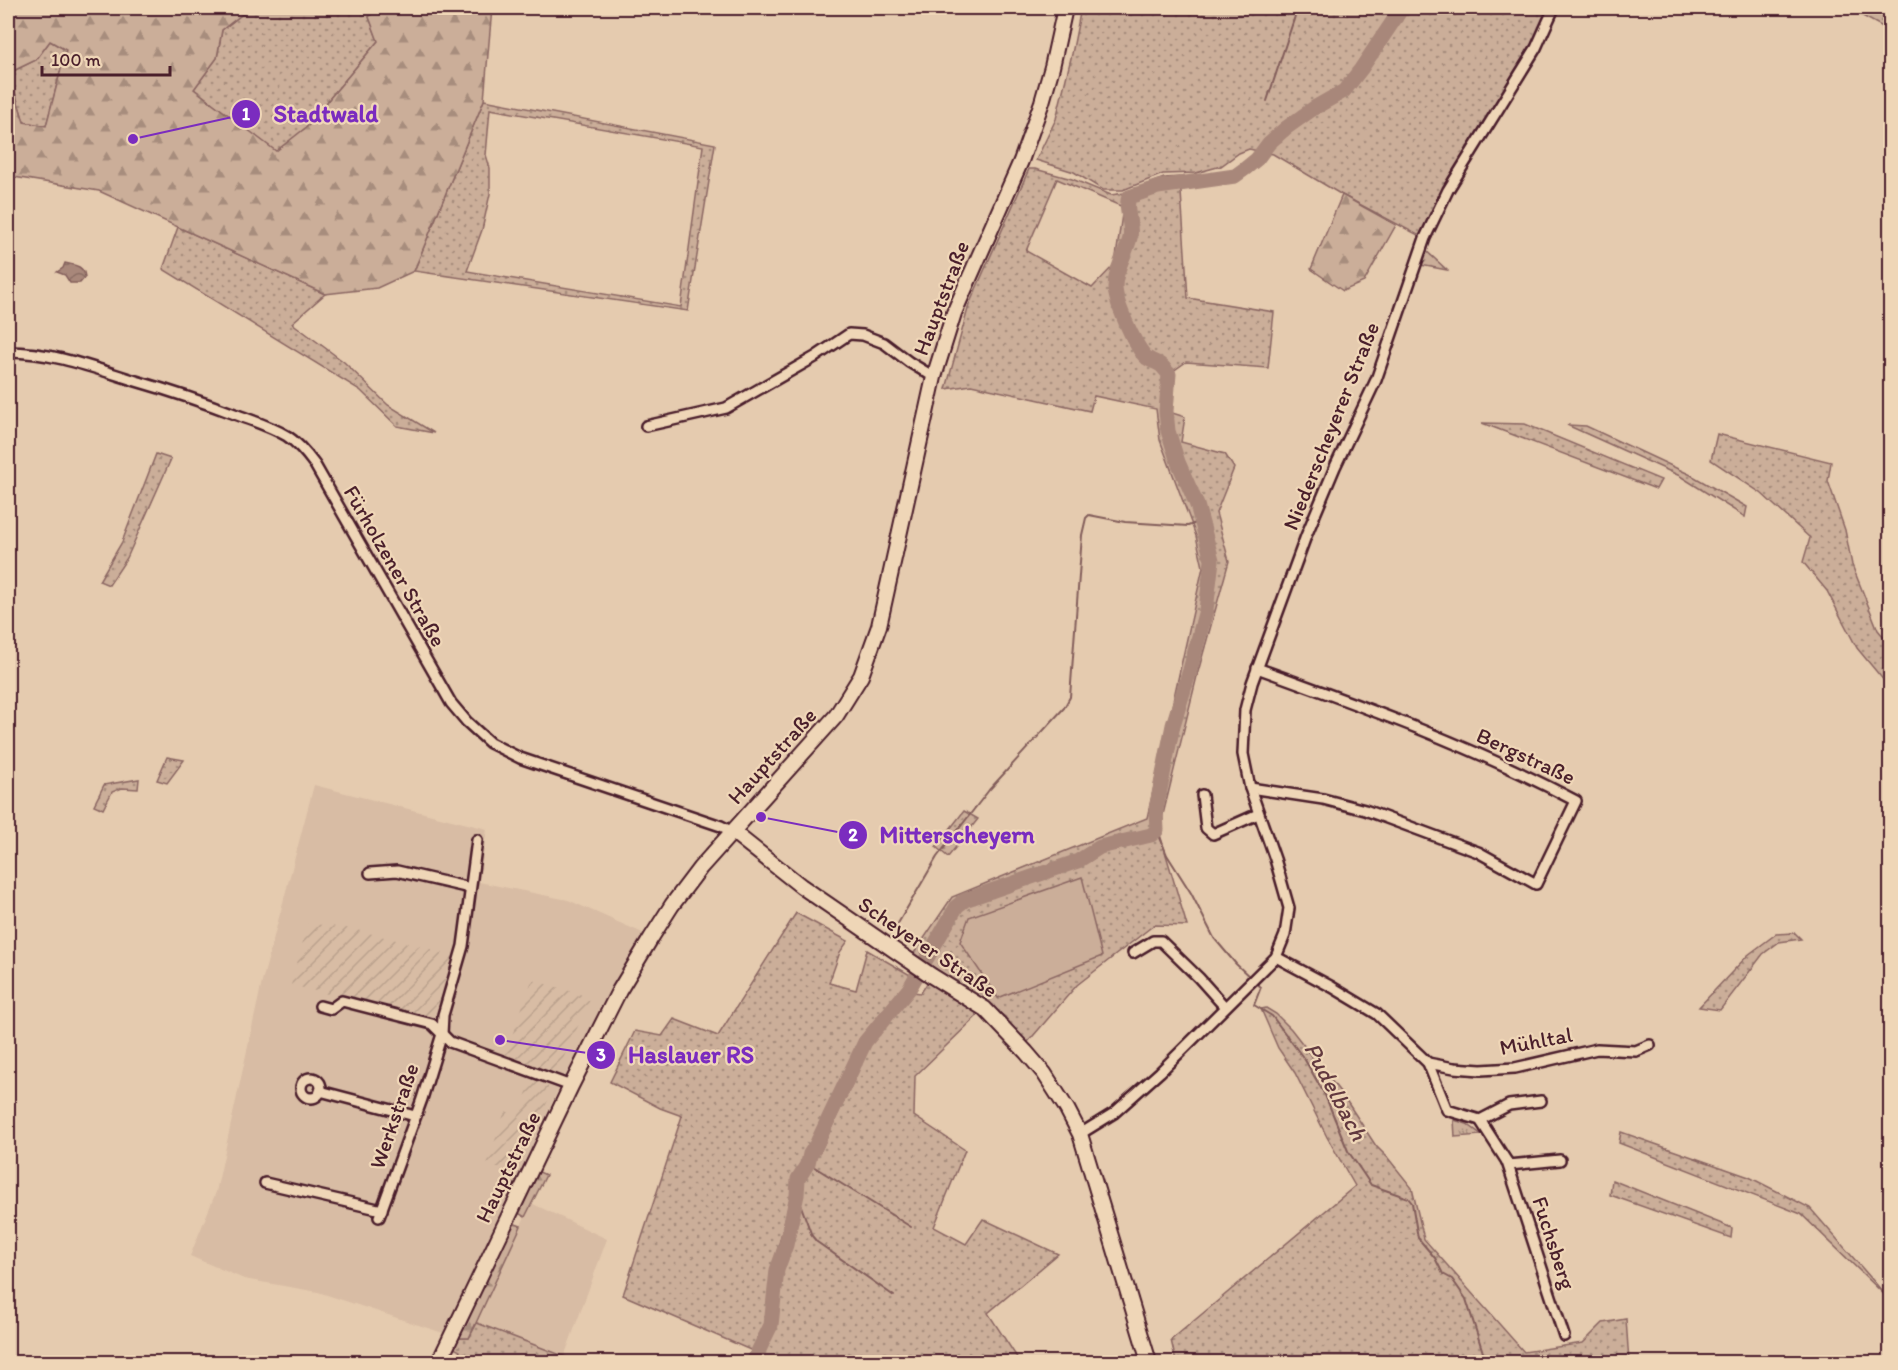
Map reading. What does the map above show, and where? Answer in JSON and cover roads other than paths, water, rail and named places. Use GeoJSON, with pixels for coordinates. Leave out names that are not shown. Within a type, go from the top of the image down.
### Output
{"type":"FeatureCollection","features":[{"type":"Feature","properties":{"kind":"main road","name":"Hauptstraße"},"geometry":{"type":"LineString","coordinates":[[438,1362],[619,991],[666,914],[700,868],[836,716],[861,676],[879,626],[934,377],[960,298],[1021,161],[1052,67],[1065,8]]}},
{"type":"Feature","properties":{"kind":"main road","name":"Scheyerer Straße"},"geometry":{"type":"LineString","coordinates":[[733,832],[801,886],[932,976],[985,1009],[1026,1052],[1050,1082],[1080,1134],[1149,1362]]}},
{"type":"Feature","properties":{"kind":"street","name":"Niederscheyerer Straße"},"geometry":{"type":"LineString","coordinates":[[1080,1134],[1114,1113],[1160,1072],[1276,957],[1285,935],[1288,908],[1275,859],[1250,788],[1244,754],[1245,710],[1257,668],[1330,477],[1376,380],[1425,238],[1448,190],[1536,48],[1554,8]]}},
{"type":"Feature","properties":{"kind":"street"},"geometry":{"type":"LineString","coordinates":[[646,426],[726,408],[815,357],[849,334],[863,335],[884,343],[934,377]]}},
{"type":"Feature","properties":{"kind":"street","name":"Fürholzener Straße"},"geometry":{"type":"LineString","coordinates":[[8,352],[62,358],[99,368],[211,405],[289,437],[304,450],[315,465],[451,703],[467,722],[490,743],[520,758],[733,832]]}},
{"type":"Feature","properties":{"kind":"street","name":"Bergstraße"},"geometry":{"type":"LineString","coordinates":[[1250,788],[1323,799],[1365,810],[1478,852],[1536,884],[1576,801],[1538,780],[1480,754],[1322,691],[1257,668]]}},
{"type":"Feature","properties":{"kind":"street"},"geometry":{"type":"LineString","coordinates":[[1202,795],[1206,828],[1213,834],[1258,814]]}},
{"type":"Feature","properties":{"kind":"street","name":"Werkstraße"},"geometry":{"type":"LineString","coordinates":[[265,1183],[380,1214],[416,1116],[442,1034],[443,1015],[463,946],[477,840]]}},
{"type":"Feature","properties":{"kind":"street"},"geometry":{"type":"LineString","coordinates":[[370,873],[397,871],[470,888]]}},
{"type":"Feature","properties":{"kind":"street"},"geometry":{"type":"LineString","coordinates":[[1133,953],[1153,941],[1161,941],[1200,978],[1225,1007]]}},
{"type":"Feature","properties":{"kind":"street"},"geometry":{"type":"LineString","coordinates":[[1276,957],[1377,1014],[1428,1063],[1447,1110],[1480,1120],[1509,1106],[1541,1101]]}},
{"type":"Feature","properties":{"kind":"street"},"geometry":{"type":"LineString","coordinates":[[320,1006],[331,1009],[342,1001],[432,1024],[450,1042],[571,1086]]}},
{"type":"Feature","properties":{"kind":"street","name":"Mühltal"},"geometry":{"type":"LineString","coordinates":[[1428,1063],[1481,1070],[1515,1068],[1597,1049],[1636,1052],[1650,1045]]}},
{"type":"Feature","properties":{"kind":"street"},"geometry":{"type":"LineString","coordinates":[[320,1091],[416,1116]]}},
{"type":"Feature","properties":{"kind":"street","name":"Fuchsberg"},"geometry":{"type":"LineString","coordinates":[[1480,1120],[1507,1162],[1564,1336]]}},
{"type":"Feature","properties":{"kind":"street","name":"Fuchsberg"},"geometry":{"type":"LineString","coordinates":[[1507,1162],[1509,1165],[1560,1160]]}},
{"type":"Feature","properties":{"kind":"water"},"geometry":{"type":"Polygon","coordinates":[[[65,263],[83,270],[85,277],[80,283],[70,283],[65,275],[57,272],[63,268],[65,263]]]}},
{"type":"Feature","properties":{"kind":"waterway"},"geometry":{"type":"LineString","coordinates":[[1267,101],[1296,8]]}},
{"type":"Feature","properties":{"kind":"waterway"},"geometry":{"type":"LineString","coordinates":[[753,1362],[771,1325],[777,1270],[786,1245],[797,1195],[798,1179],[808,1163],[810,1154],[865,1042],[909,989],[957,906],[965,900],[1078,861],[1100,847],[1151,835],[1157,830],[1156,809],[1173,725],[1206,610],[1212,560],[1197,505],[1178,462],[1168,431],[1166,411],[1169,374],[1160,365],[1146,357],[1140,349],[1126,322],[1116,294],[1117,274],[1130,238],[1127,207],[1129,197],[1158,187],[1235,176],[1257,159],[1269,143],[1286,128],[1314,108],[1344,91],[1402,8]]}},
{"type":"Feature","properties":{"kind":"waterway"},"geometry":{"type":"LineString","coordinates":[[893,932],[937,857],[989,790],[1064,708],[1070,697],[1082,535],[1086,518],[1089,515],[1125,522],[1188,526],[1201,521]]}},
{"type":"Feature","properties":{"kind":"waterway","name":"Pudelbach"},"geometry":{"type":"LineString","coordinates":[[1157,830],[1167,855],[1191,893],[1214,938],[1252,979]]}},
{"type":"Feature","properties":{"kind":"waterway","name":"Pudelbach"},"geometry":{"type":"LineString","coordinates":[[1256,983],[1261,987],[1254,1005],[1272,1016],[1305,1060],[1325,1095],[1348,1151],[1371,1185],[1408,1198],[1412,1203],[1418,1238],[1435,1258],[1443,1274],[1452,1279],[1466,1299],[1486,1362]]}},
{"type":"Feature","properties":{"kind":"waterway"},"geometry":{"type":"LineString","coordinates":[[808,1163],[911,1227]]}},
{"type":"Feature","properties":{"kind":"waterway"},"geometry":{"type":"LineString","coordinates":[[797,1195],[812,1236],[817,1242],[894,1296]]}},
{"type":"Feature","properties":{"kind":"place","name":"Stadtwald"},"geometry":{"type":"Point","coordinates":[133,139]}},
{"type":"Feature","properties":{"kind":"place","name":"Mitterscheyern"},"geometry":{"type":"Point","coordinates":[761,817]}},
{"type":"Feature","properties":{"kind":"place","name":"Haslauer RS"},"geometry":{"type":"Point","coordinates":[500,1040]}}]}
